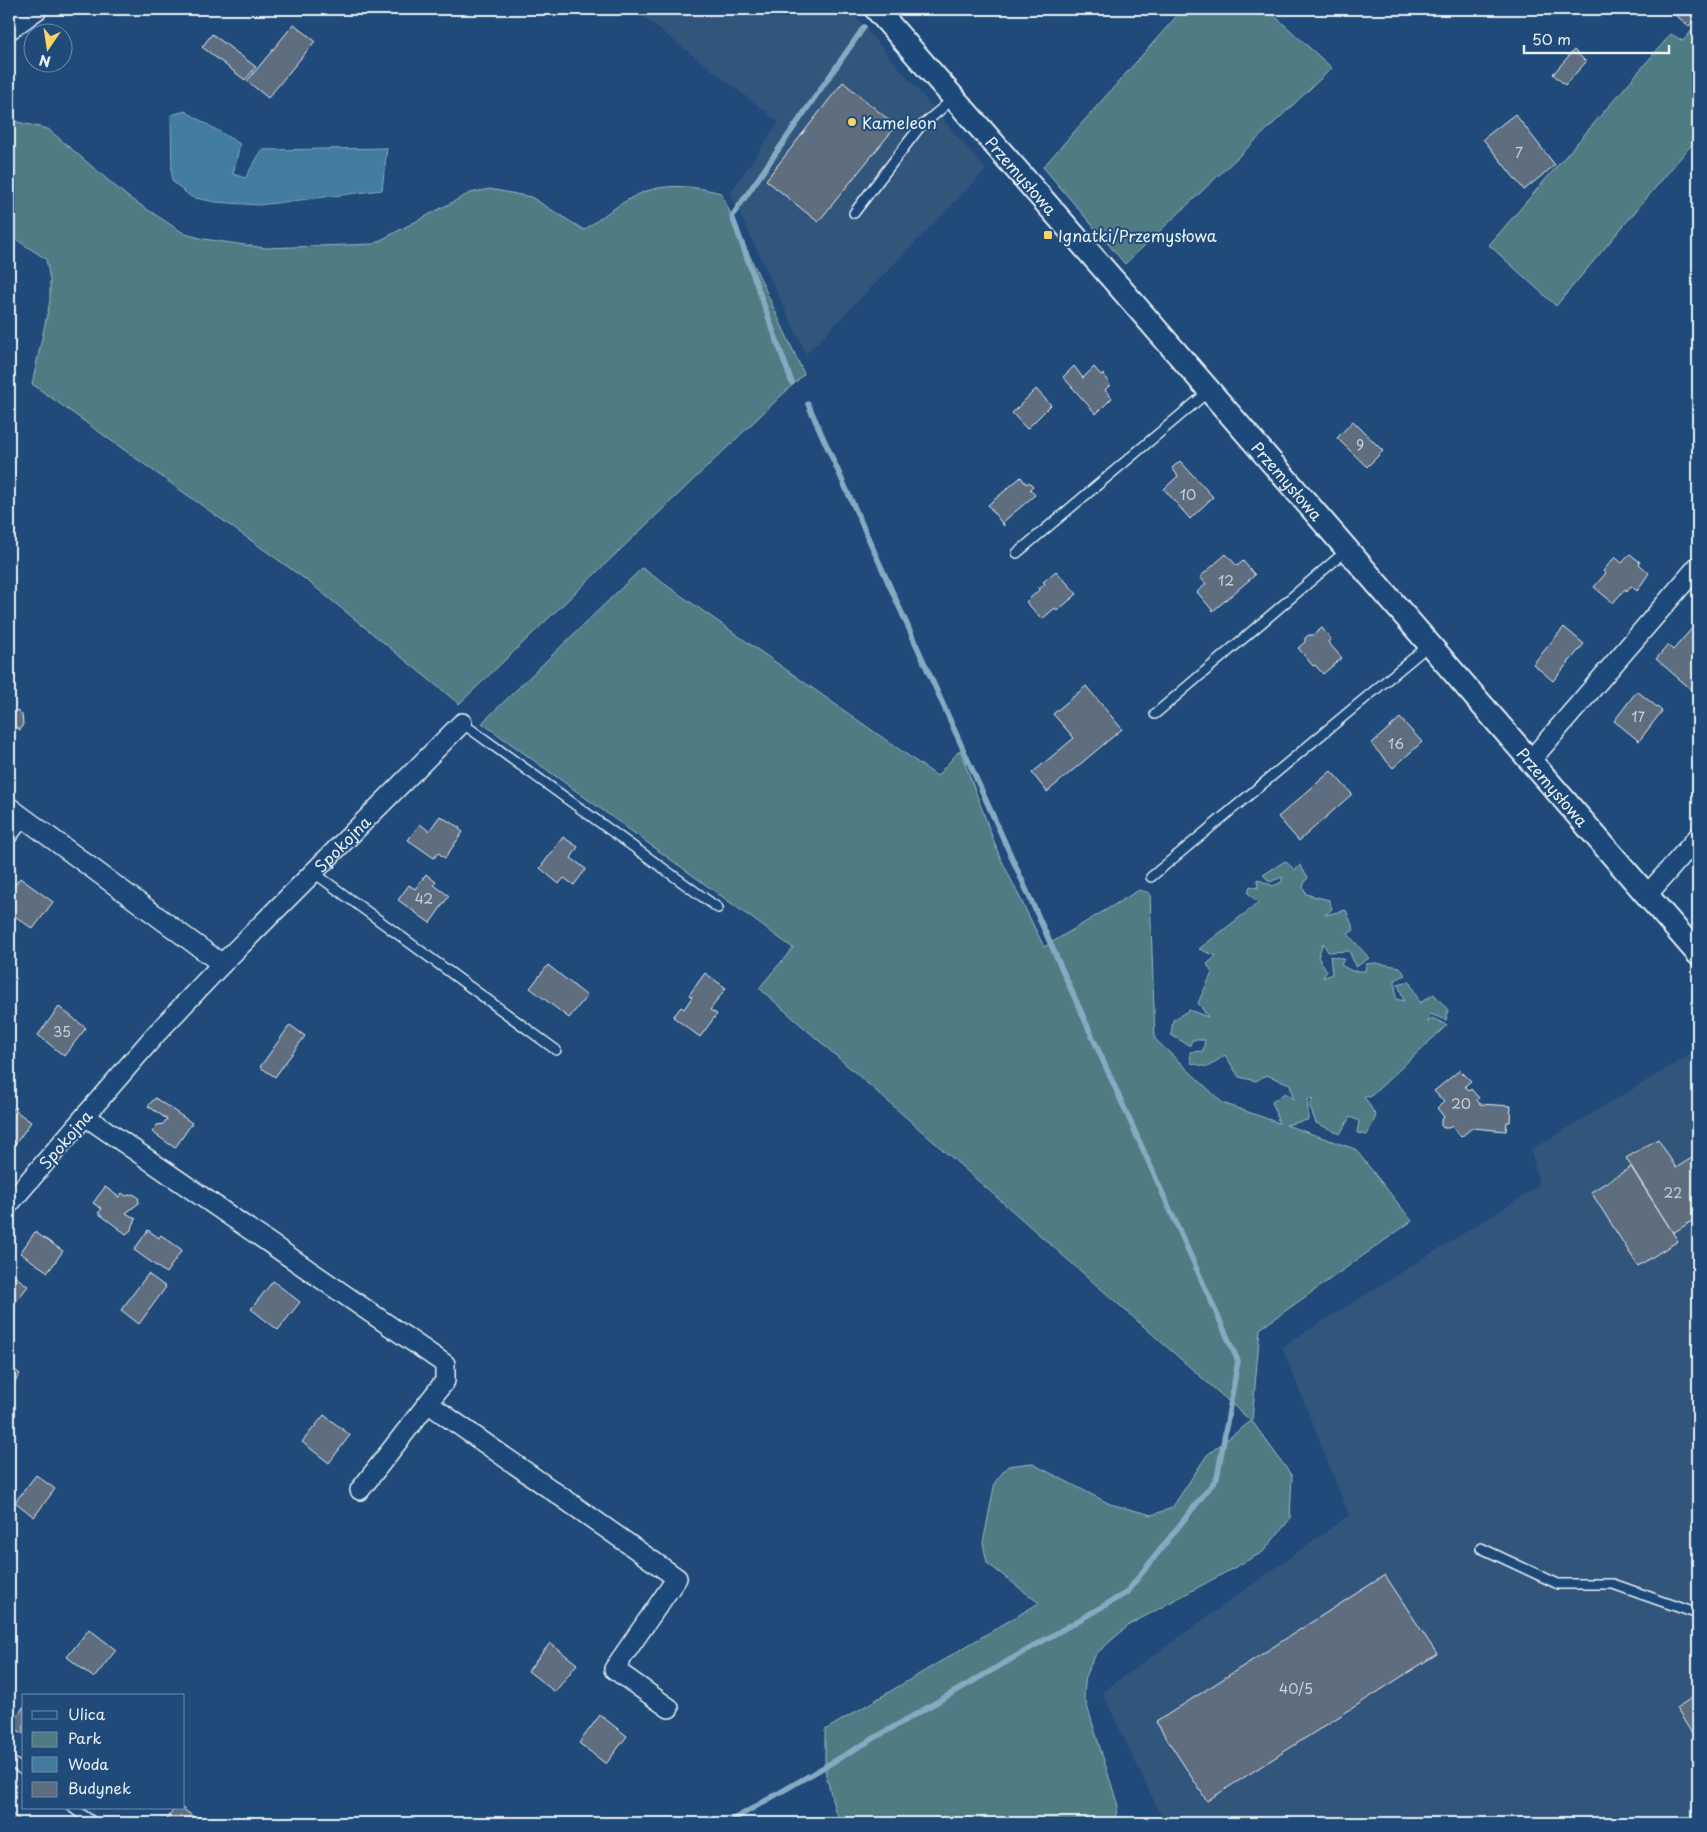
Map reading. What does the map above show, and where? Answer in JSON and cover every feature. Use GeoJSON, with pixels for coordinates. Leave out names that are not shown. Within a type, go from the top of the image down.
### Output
{"type":"FeatureCollection","features":[{"type":"Feature","properties":{"kind":"street"},"geometry":{"type":"LineString","coordinates":[[9,30],[38,9]]}},
{"type":"Feature","properties":{"kind":"street","name":"Przemysłowa"},"geometry":{"type":"LineString","coordinates":[[876,9],[1698,954]]}},
{"type":"Feature","properties":{"kind":"street"},"geometry":{"type":"LineString","coordinates":[[1530,761],[1698,566]]}},
{"type":"Feature","properties":{"kind":"street","name":"Spokojna"},"geometry":{"type":"LineString","coordinates":[[9,1204],[156,1034],[222,964],[462,723]]}},
{"type":"Feature","properties":{"kind":"street"},"geometry":{"type":"LineString","coordinates":[[9,806],[222,964]]}},
{"type":"Feature","properties":{"kind":"street"},"geometry":{"type":"LineString","coordinates":[[1647,895],[1698,837]]}},
{"type":"Feature","properties":{"kind":"street"},"geometry":{"type":"LineString","coordinates":[[85,1116],[446,1364],[445,1381],[429,1404],[360,1490]]}},
{"type":"Feature","properties":{"kind":"street"},"geometry":{"type":"LineString","coordinates":[[429,1404],[677,1578],[614,1669],[669,1708]]}},
{"type":"Feature","properties":{"kind":"lane"},"geometry":{"type":"LineString","coordinates":[[854,213],[919,128],[954,98]]}},
{"type":"Feature","properties":{"kind":"lane"},"geometry":{"type":"LineString","coordinates":[[1017,554],[1209,391]]}},
{"type":"Feature","properties":{"kind":"lane"},"geometry":{"type":"LineString","coordinates":[[1155,714],[1347,550]]}},
{"type":"Feature","properties":{"kind":"lane"},"geometry":{"type":"LineString","coordinates":[[1151,877],[1430,645]]}},
{"type":"Feature","properties":{"kind":"lane"},"geometry":{"type":"LineString","coordinates":[[462,723],[718,908]]}},
{"type":"Feature","properties":{"kind":"lane"},"geometry":{"type":"LineString","coordinates":[[9,842],[26,819]]}},
{"type":"Feature","properties":{"kind":"lane"},"geometry":{"type":"LineString","coordinates":[[313,872],[556,1050]]}},
{"type":"Feature","properties":{"kind":"lane"},"geometry":{"type":"LineString","coordinates":[[1481,1548],[1558,1584],[1613,1584],[1698,1614]]}},
{"type":"Feature","properties":{"kind":"lane"},"geometry":{"type":"LineString","coordinates":[[9,1760],[22,1770]]}},
{"type":"Feature","properties":{"kind":"lane"},"geometry":{"type":"LineString","coordinates":[[76,1810],[94,1823]]}},
{"type":"Feature","properties":{"kind":"shaded area"},"geometry":{"type":"Polygon","coordinates":[[[633,9],[849,9],[986,170],[806,354],[730,193],[779,122],[633,9]]]}},
{"type":"Feature","properties":{"kind":"shaded area"},"geometry":{"type":"Polygon","coordinates":[[[1698,1050],[1698,1457],[1689,1463],[1698,1480],[1698,1823],[1160,1823],[1163,1820],[1102,1692],[1349,1515],[1282,1347],[1539,1186],[1531,1150],[1698,1050]]]}},
{"type":"Feature","properties":{"kind":"green space"},"geometry":{"type":"Polygon","coordinates":[[[1183,9],[1267,9],[1332,68],[1125,264],[1043,167],[1183,9]]]}},
{"type":"Feature","properties":{"kind":"green space"},"geometry":{"type":"Polygon","coordinates":[[[1698,23],[1698,137],[1556,306],[1489,245],[1671,34],[1683,41],[1698,23]]]}},
{"type":"Feature","properties":{"kind":"green space"},"geometry":{"type":"Polygon","coordinates":[[[9,120],[48,129],[128,197],[185,234],[204,239],[265,248],[373,244],[470,193],[490,189],[531,197],[584,230],[623,203],[637,195],[657,188],[689,187],[721,193],[804,374],[459,704],[309,582],[32,384],[50,301],[50,280],[46,259],[9,235],[9,120]]]}},
{"type":"Feature","properties":{"kind":"green space"},"geometry":{"type":"Polygon","coordinates":[[[642,568],[937,776],[960,750],[999,855],[1044,947],[1139,890],[1150,893],[1155,1039],[1223,1103],[1279,1123],[1272,1102],[1285,1093],[1293,1099],[1290,1084],[1266,1075],[1256,1081],[1239,1077],[1225,1055],[1208,1067],[1191,1063],[1190,1052],[1203,1051],[1205,1040],[1192,1040],[1190,1046],[1171,1035],[1173,1020],[1189,1010],[1208,1017],[1198,1003],[1212,973],[1207,964],[1216,956],[1199,949],[1258,903],[1248,893],[1250,886],[1258,888],[1257,879],[1273,886],[1282,882],[1282,877],[1270,882],[1263,875],[1285,861],[1295,870],[1300,865],[1308,877],[1303,886],[1306,894],[1329,900],[1332,909],[1325,915],[1346,910],[1354,930],[1348,934],[1369,958],[1356,967],[1349,951],[1328,952],[1323,943],[1318,957],[1327,971],[1323,978],[1332,974],[1330,956],[1344,959],[1341,965],[1352,971],[1365,971],[1366,964],[1375,963],[1400,967],[1405,975],[1395,980],[1396,999],[1404,1001],[1398,984],[1409,981],[1420,1003],[1434,994],[1448,1010],[1446,1020],[1430,1014],[1428,1022],[1432,1018],[1447,1025],[1370,1097],[1364,1096],[1376,1116],[1367,1135],[1357,1133],[1359,1121],[1350,1117],[1340,1134],[1316,1123],[1310,1107],[1313,1098],[1308,1100],[1308,1120],[1286,1125],[1355,1149],[1412,1221],[1260,1329],[1252,1421],[1292,1476],[1290,1519],[1263,1552],[1129,1625],[1096,1654],[1086,1674],[1084,1696],[1118,1806],[1114,1823],[843,1823],[835,1811],[825,1770],[825,1730],[1039,1603],[987,1563],[983,1543],[995,1482],[1008,1466],[1031,1463],[1110,1504],[1152,1515],[1172,1508],[1207,1455],[1251,1421],[759,988],[793,948],[482,723],[642,568]]]}},
{"type":"Feature","properties":{"kind":"water"},"geometry":{"type":"Polygon","coordinates":[[[185,111],[240,144],[233,174],[245,178],[262,150],[387,148],[382,190],[259,205],[215,202],[191,197],[172,181],[171,115],[185,111]]]}},
{"type":"Feature","properties":{"kind":"building"},"geometry":{"type":"Polygon","coordinates":[[[1668,9],[1698,9],[1698,16],[1689,26],[1668,9]]]}},
{"type":"Feature","properties":{"kind":"building"},"geometry":{"type":"Polygon","coordinates":[[[294,24],[315,41],[268,98],[247,81],[294,24]]]}},
{"type":"Feature","properties":{"kind":"building"},"geometry":{"type":"Polygon","coordinates":[[[212,34],[256,67],[245,80],[202,47],[212,34]]]}},
{"type":"Feature","properties":{"kind":"building"},"geometry":{"type":"Polygon","coordinates":[[[1574,50],[1586,62],[1565,85],[1553,74],[1574,50]]]}},
{"type":"Feature","properties":{"kind":"building"},"geometry":{"type":"Polygon","coordinates":[[[843,82],[896,126],[818,222],[766,180],[843,82]]]}},
{"type":"Feature","properties":{"kind":"building"},"geometry":{"type":"Polygon","coordinates":[[[1515,114],[1555,165],[1524,190],[1483,139],[1515,114]]]}},
{"type":"Feature","properties":{"kind":"building"},"geometry":{"type":"Polygon","coordinates":[[[1074,366],[1083,378],[1094,367],[1108,380],[1110,385],[1105,390],[1112,398],[1096,414],[1063,377],[1074,366]]]}},
{"type":"Feature","properties":{"kind":"building"},"geometry":{"type":"Polygon","coordinates":[[[1036,389],[1051,405],[1027,429],[1012,413],[1036,389]]]}},
{"type":"Feature","properties":{"kind":"building"},"geometry":{"type":"Polygon","coordinates":[[[1353,421],[1383,451],[1367,467],[1337,438],[1353,421]]]}},
{"type":"Feature","properties":{"kind":"building"},"geometry":{"type":"Polygon","coordinates":[[[1180,461],[1213,497],[1190,519],[1164,489],[1178,476],[1172,468],[1180,461]]]}},
{"type":"Feature","properties":{"kind":"building"},"geometry":{"type":"Polygon","coordinates":[[[1021,477],[1026,484],[1029,482],[1033,486],[1030,489],[1035,495],[1003,522],[1004,526],[988,505],[1021,477]]]}},
{"type":"Feature","properties":{"kind":"building"},"geometry":{"type":"Polygon","coordinates":[[[1226,554],[1237,566],[1243,561],[1255,575],[1213,611],[1197,592],[1206,584],[1200,577],[1226,554]]]}},
{"type":"Feature","properties":{"kind":"building"},"geometry":{"type":"Polygon","coordinates":[[[1630,554],[1649,573],[1637,591],[1631,586],[1627,592],[1625,589],[1613,603],[1594,587],[1606,573],[1603,571],[1615,557],[1622,563],[1630,554]]]}},
{"type":"Feature","properties":{"kind":"building"},"geometry":{"type":"Polygon","coordinates":[[[1056,571],[1077,594],[1057,611],[1055,608],[1042,619],[1026,602],[1039,590],[1038,587],[1039,589],[1045,584],[1043,582],[1056,571]]]}},
{"type":"Feature","properties":{"kind":"building"},"geometry":{"type":"Polygon","coordinates":[[[1694,626],[1698,629],[1698,685],[1693,691],[1656,659],[1668,645],[1673,650],[1694,626]]]}},
{"type":"Feature","properties":{"kind":"building"},"geometry":{"type":"Polygon","coordinates":[[[1564,627],[1584,644],[1553,681],[1533,664],[1564,627]]]}},
{"type":"Feature","properties":{"kind":"building"},"geometry":{"type":"Polygon","coordinates":[[[1322,628],[1331,639],[1328,642],[1342,658],[1323,674],[1315,665],[1313,666],[1298,648],[1305,642],[1305,638],[1322,628]]]}},
{"type":"Feature","properties":{"kind":"building"},"geometry":{"type":"Polygon","coordinates":[[[1086,686],[1122,729],[1047,792],[1032,773],[1074,738],[1053,714],[1086,686]]]}},
{"type":"Feature","properties":{"kind":"building"},"geometry":{"type":"Polygon","coordinates":[[[1637,691],[1662,711],[1639,741],[1614,721],[1637,691]]]}},
{"type":"Feature","properties":{"kind":"building"},"geometry":{"type":"Polygon","coordinates":[[[9,710],[14,713],[17,710],[22,715],[23,724],[20,730],[13,725],[11,728],[14,734],[11,738],[9,738],[9,710]]]}},
{"type":"Feature","properties":{"kind":"building"},"geometry":{"type":"Polygon","coordinates":[[[1400,718],[1422,742],[1393,768],[1371,744],[1400,718]]]}},
{"type":"Feature","properties":{"kind":"building"},"geometry":{"type":"Polygon","coordinates":[[[1331,771],[1352,794],[1299,841],[1278,817],[1331,771]]]}},
{"type":"Feature","properties":{"kind":"building"},"geometry":{"type":"Polygon","coordinates":[[[440,816],[460,828],[463,832],[445,858],[438,853],[434,858],[408,840],[420,824],[429,831],[440,816]]]}},
{"type":"Feature","properties":{"kind":"building"},"geometry":{"type":"Polygon","coordinates":[[[563,837],[578,847],[571,858],[586,869],[574,885],[564,878],[559,884],[540,868],[563,837]]]}},
{"type":"Feature","properties":{"kind":"building"},"geometry":{"type":"Polygon","coordinates":[[[426,874],[436,882],[434,885],[449,896],[430,923],[398,900],[409,885],[415,889],[426,874]]]}},
{"type":"Feature","properties":{"kind":"building"},"geometry":{"type":"Polygon","coordinates":[[[20,878],[53,902],[33,929],[9,912],[9,893],[20,878]]]}},
{"type":"Feature","properties":{"kind":"building"},"geometry":{"type":"Polygon","coordinates":[[[548,965],[587,996],[569,1018],[530,988],[548,965]]]}},
{"type":"Feature","properties":{"kind":"building"},"geometry":{"type":"Polygon","coordinates":[[[705,973],[726,988],[710,1010],[717,1014],[700,1037],[673,1017],[681,1007],[684,1009],[692,997],[689,995],[705,973]]]}},
{"type":"Feature","properties":{"kind":"building"},"geometry":{"type":"Polygon","coordinates":[[[59,1007],[86,1028],[64,1056],[38,1035],[59,1007]]]}},
{"type":"Feature","properties":{"kind":"building"},"geometry":{"type":"Polygon","coordinates":[[[290,1025],[305,1036],[275,1077],[260,1067],[290,1025]]]}},
{"type":"Feature","properties":{"kind":"building"},"geometry":{"type":"Polygon","coordinates":[[[1460,1070],[1471,1081],[1465,1086],[1469,1091],[1471,1089],[1479,1098],[1477,1100],[1480,1104],[1511,1106],[1510,1122],[1507,1122],[1506,1131],[1472,1128],[1461,1137],[1452,1126],[1443,1128],[1441,1120],[1444,1117],[1437,1108],[1444,1102],[1434,1091],[1460,1070]]]}},
{"type":"Feature","properties":{"kind":"building"},"geometry":{"type":"Polygon","coordinates":[[[155,1098],[192,1123],[175,1148],[152,1132],[157,1125],[163,1124],[167,1119],[148,1106],[155,1098]]]}},
{"type":"Feature","properties":{"kind":"building"},"geometry":{"type":"Polygon","coordinates":[[[9,1106],[31,1122],[9,1153],[9,1106]]]}},
{"type":"Feature","properties":{"kind":"building"},"geometry":{"type":"Polygon","coordinates":[[[1658,1139],[1676,1168],[1698,1154],[1698,1217],[1673,1233],[1626,1158],[1658,1139]]]}},
{"type":"Feature","properties":{"kind":"building"},"geometry":{"type":"Polygon","coordinates":[[[1631,1167],[1678,1241],[1638,1266],[1591,1192],[1631,1167]]]}},
{"type":"Feature","properties":{"kind":"building"},"geometry":{"type":"Polygon","coordinates":[[[105,1187],[119,1197],[122,1193],[126,1196],[133,1194],[138,1197],[139,1203],[126,1213],[136,1219],[131,1230],[126,1234],[98,1213],[102,1209],[93,1203],[105,1187]]]}},
{"type":"Feature","properties":{"kind":"building"},"geometry":{"type":"Polygon","coordinates":[[[148,1230],[159,1238],[161,1235],[182,1250],[166,1273],[134,1250],[148,1230]]]}},
{"type":"Feature","properties":{"kind":"building"},"geometry":{"type":"Polygon","coordinates":[[[35,1232],[63,1251],[48,1272],[20,1253],[35,1232]]]}},
{"type":"Feature","properties":{"kind":"building"},"geometry":{"type":"Polygon","coordinates":[[[9,1272],[28,1286],[15,1303],[9,1298],[9,1272]]]}},
{"type":"Feature","properties":{"kind":"building"},"geometry":{"type":"Polygon","coordinates":[[[148,1274],[166,1287],[139,1324],[121,1310],[148,1274]]]}},
{"type":"Feature","properties":{"kind":"building"},"geometry":{"type":"Polygon","coordinates":[[[273,1281],[300,1302],[278,1330],[251,1309],[273,1281]]]}},
{"type":"Feature","properties":{"kind":"building"},"geometry":{"type":"Polygon","coordinates":[[[9,1365],[20,1374],[9,1390],[9,1365]]]}},
{"type":"Feature","properties":{"kind":"building"},"geometry":{"type":"Polygon","coordinates":[[[324,1415],[350,1435],[329,1463],[302,1442],[324,1415]]]}},
{"type":"Feature","properties":{"kind":"building"},"geometry":{"type":"Polygon","coordinates":[[[36,1475],[55,1489],[34,1517],[15,1502],[36,1475]]]}},
{"type":"Feature","properties":{"kind":"building"},"geometry":{"type":"Polygon","coordinates":[[[1385,1575],[1437,1654],[1207,1801],[1156,1722],[1385,1575]]]}},
{"type":"Feature","properties":{"kind":"building"},"geometry":{"type":"Polygon","coordinates":[[[89,1629],[116,1650],[94,1678],[67,1657],[89,1629]]]}},
{"type":"Feature","properties":{"kind":"building"},"geometry":{"type":"Polygon","coordinates":[[[550,1643],[577,1664],[555,1692],[528,1671],[550,1643]]]}},
{"type":"Feature","properties":{"kind":"building"},"geometry":{"type":"Polygon","coordinates":[[[1698,1694],[1698,1743],[1676,1708],[1698,1694]]]}},
{"type":"Feature","properties":{"kind":"building"},"geometry":{"type":"Polygon","coordinates":[[[22,1709],[22,1733],[11,1726],[22,1709]]]}},
{"type":"Feature","properties":{"kind":"building"},"geometry":{"type":"Polygon","coordinates":[[[600,1715],[627,1736],[606,1764],[579,1743],[600,1715]]]}},
{"type":"Feature","properties":{"kind":"building"},"geometry":{"type":"Polygon","coordinates":[[[174,1810],[185,1810],[202,1823],[164,1823],[174,1810]]]}},
{"type":"Feature","properties":{"kind":"building"},"geometry":{"type":"Polygon","coordinates":[[[9,1812],[23,1822],[9,1823],[9,1812]]]}},
{"type":"Feature","properties":{"kind":"waterway"},"geometry":{"type":"LineString","coordinates":[[792,383],[732,216],[864,27]]}},
{"type":"Feature","properties":{"kind":"waterway"},"geometry":{"type":"LineString","coordinates":[[727,1823],[1126,1593],[1217,1478],[1238,1361],[808,404]]}},
{"type":"Feature","properties":{"kind":"place","name":"Kameleon"},"geometry":{"type":"Point","coordinates":[852,122]}},
{"type":"Feature","properties":{"kind":"place","name":"Ignatki/Przemysłowa"},"geometry":{"type":"Point","coordinates":[1048,235]}}]}
